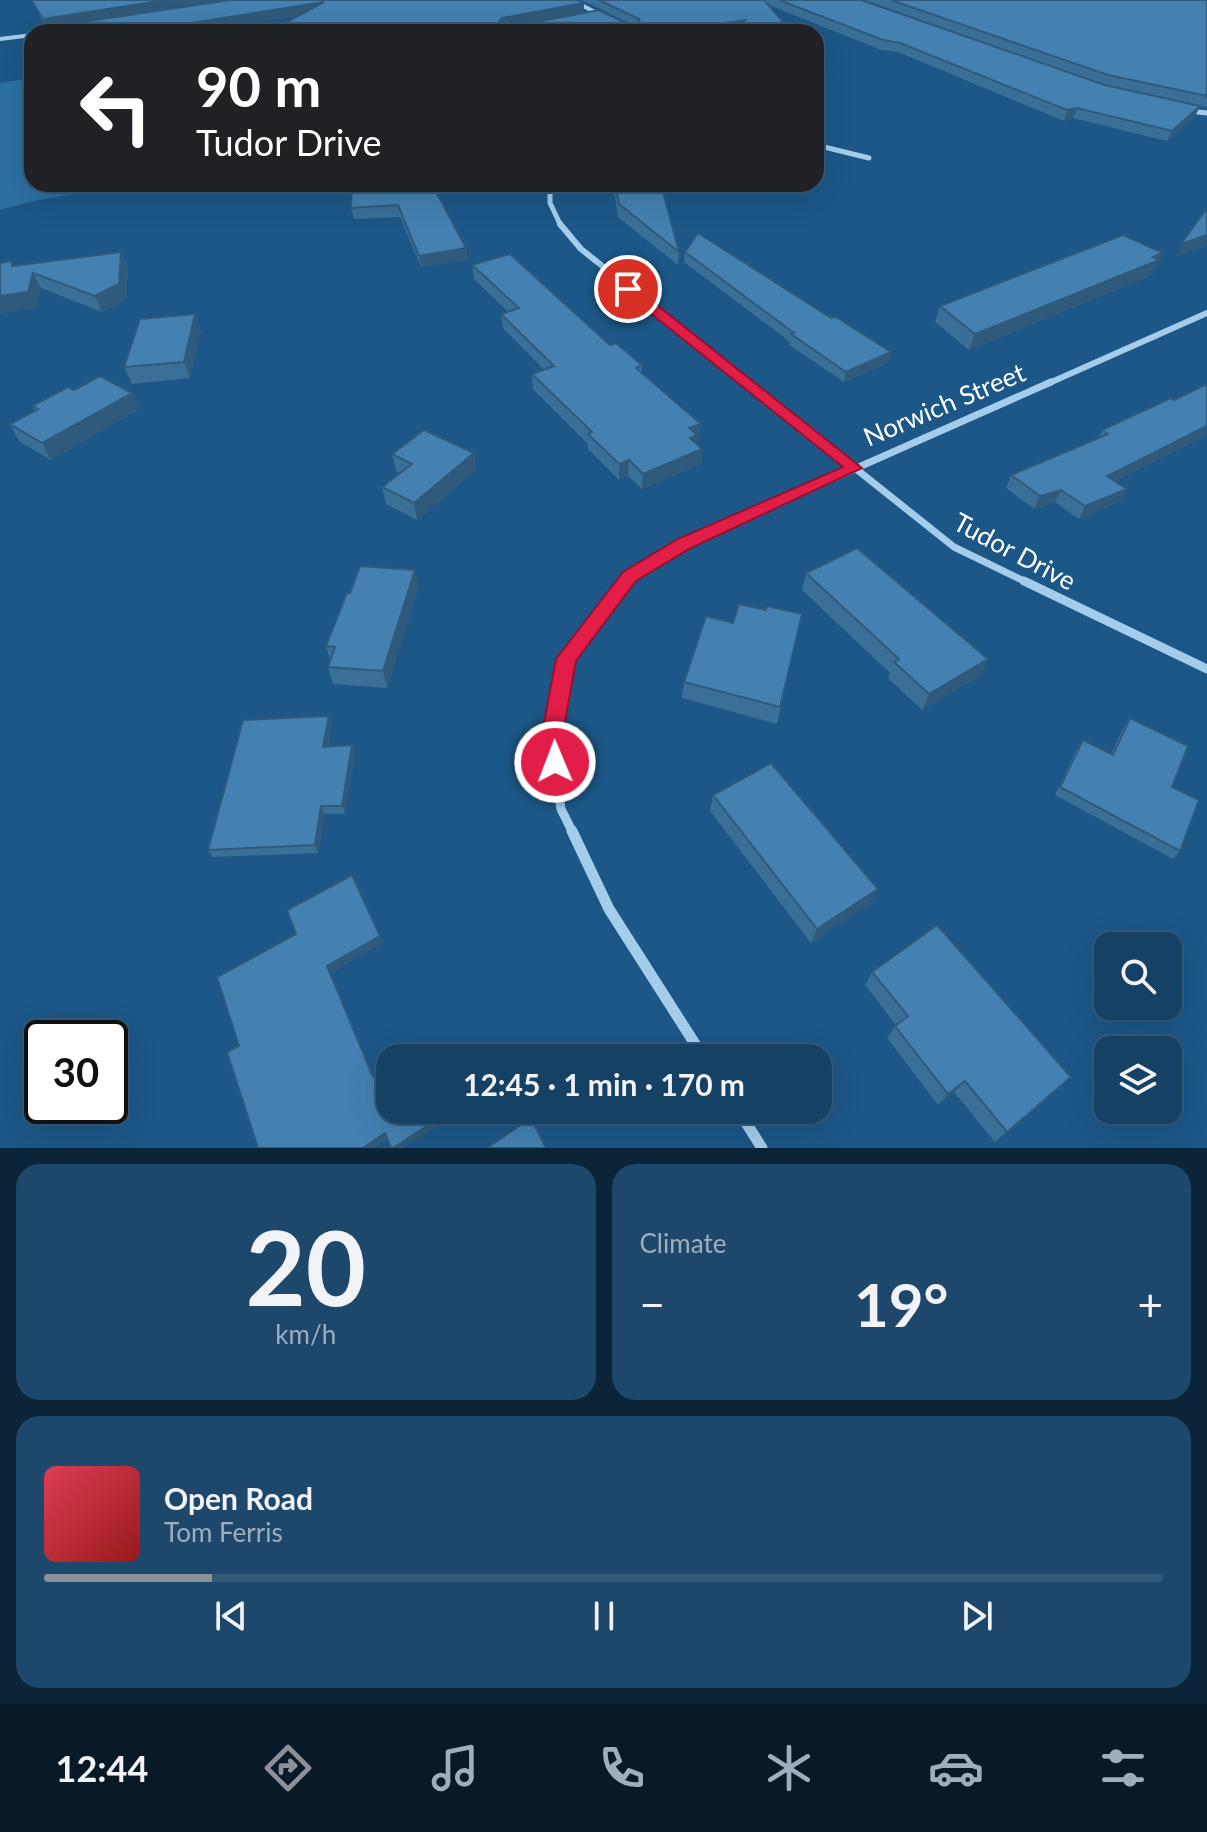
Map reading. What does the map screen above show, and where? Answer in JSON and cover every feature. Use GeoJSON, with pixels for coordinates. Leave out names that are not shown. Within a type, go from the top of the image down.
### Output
{"type":"FeatureCollection","features":[{"type":"Feature","properties":{"kind":"street"},"geometry":{"type":"LineString","coordinates":[[571,0],[612,20]]}},
{"type":"Feature","properties":{"kind":"street"},"geometry":{"type":"LineString","coordinates":[[586,17],[600,14]]}},
{"type":"Feature","properties":{"kind":"street"},"geometry":{"type":"LineString","coordinates":[[0,39],[24,36]]}},
{"type":"Feature","properties":{"kind":"street"},"geometry":{"type":"LineString","coordinates":[[1179,109],[1207,113]]}},
{"type":"Feature","properties":{"kind":"street"},"geometry":{"type":"LineString","coordinates":[[824,147],[869,158]]}},
{"type":"Feature","properties":{"kind":"street","name":"Tudor Drive"},"geometry":{"type":"LineString","coordinates":[[548,192],[556,220],[581,249],[954,547],[1207,669]]}},
{"type":"Feature","properties":{"kind":"street","name":"Norwich Street"},"geometry":{"type":"LineString","coordinates":[[695,1044],[609,909],[561,809],[551,738],[566,659],[630,577],[685,544],[1207,313]]}},
{"type":"Feature","properties":{"kind":"street"},"geometry":{"type":"LineString","coordinates":[[747,1124],[762,1148]]}},
{"type":"Feature","properties":{"kind":"shaded area"},"geometry":{"type":"Polygon","coordinates":[[[24,79],[24,192],[92,192],[0,210],[0,83],[24,79]]]}},
{"type":"Feature","properties":{"kind":"building"},"geometry":{"type":"Polygon","coordinates":[[[31,0],[166,0],[43,19],[31,0]]]}},
{"type":"Feature","properties":{"kind":"building"},"geometry":{"type":"Polygon","coordinates":[[[230,0],[577,0],[584,3],[502,18],[499,24],[283,24],[324,2],[185,24],[68,24],[230,0]]]}},
{"type":"Feature","properties":{"kind":"building"},"geometry":{"type":"Polygon","coordinates":[[[599,0],[764,0],[785,24],[742,24],[745,20],[718,24],[640,24],[639,19],[599,0]]]}},
{"type":"Feature","properties":{"kind":"building"},"geometry":{"type":"Polygon","coordinates":[[[779,0],[861,0],[1105,85],[1200,106],[1172,131],[1077,108],[1067,110],[900,43],[883,40],[779,0]]]}},
{"type":"Feature","properties":{"kind":"building"},"geometry":{"type":"Polygon","coordinates":[[[891,0],[1207,0],[1207,96],[1108,75],[891,0]]]}},
{"type":"Feature","properties":{"kind":"building"},"geometry":{"type":"Polygon","coordinates":[[[599,10],[627,24],[525,24],[599,10]]]}},
{"type":"Feature","properties":{"kind":"building"},"geometry":{"type":"Polygon","coordinates":[[[352,192],[436,192],[466,248],[419,256],[398,205],[351,208],[352,192]]]}},
{"type":"Feature","properties":{"kind":"building"},"geometry":{"type":"Polygon","coordinates":[[[617,192],[663,192],[679,252],[619,204],[617,192]]]}},
{"type":"Feature","properties":{"kind":"building"},"geometry":{"type":"Polygon","coordinates":[[[1207,208],[1207,235],[1181,244],[1207,208]]]}},
{"type":"Feature","properties":{"kind":"building"},"geometry":{"type":"Polygon","coordinates":[[[698,233],[831,318],[836,317],[891,352],[846,372],[791,334],[794,333],[685,252],[698,233]]]}},
{"type":"Feature","properties":{"kind":"building"},"geometry":{"type":"Polygon","coordinates":[[[1123,235],[1163,253],[1153,257],[1159,260],[975,334],[940,306],[1123,235]]]}},
{"type":"Feature","properties":{"kind":"building"},"geometry":{"type":"Polygon","coordinates":[[[121,252],[119,284],[95,296],[33,273],[28,292],[0,296],[0,263],[12,261],[12,266],[121,252]]]}},
{"type":"Feature","properties":{"kind":"building"},"geometry":{"type":"Polygon","coordinates":[[[510,254],[610,345],[616,343],[642,365],[636,368],[701,424],[689,428],[697,435],[690,438],[702,449],[643,474],[629,460],[619,464],[588,434],[592,432],[532,374],[554,366],[501,314],[519,308],[472,265],[510,254]]]}},
{"type":"Feature","properties":{"kind":"building"},"geometry":{"type":"Polygon","coordinates":[[[195,314],[184,362],[124,367],[140,319],[195,314]]]}},
{"type":"Feature","properties":{"kind":"building"},"geometry":{"type":"Polygon","coordinates":[[[100,376],[132,393],[42,443],[10,424],[38,409],[32,406],[68,387],[74,390],[100,376]]]}},
{"type":"Feature","properties":{"kind":"building"},"geometry":{"type":"Polygon","coordinates":[[[1207,384],[1207,426],[1107,476],[1127,489],[1085,506],[1061,490],[1040,496],[1011,475],[1108,434],[1102,430],[1207,384]]]}},
{"type":"Feature","properties":{"kind":"building"},"geometry":{"type":"Polygon","coordinates":[[[424,430],[474,453],[414,503],[382,487],[412,464],[392,454],[424,430]]]}},
{"type":"Feature","properties":{"kind":"building"},"geometry":{"type":"Polygon","coordinates":[[[857,548],[988,659],[929,694],[894,662],[899,659],[806,573],[857,548]]]}},
{"type":"Feature","properties":{"kind":"building"},"geometry":{"type":"Polygon","coordinates":[[[360,566],[415,570],[383,671],[328,667],[335,647],[326,646],[360,566]]]}},
{"type":"Feature","properties":{"kind":"building"},"geometry":{"type":"Polygon","coordinates":[[[739,604],[766,610],[767,606],[802,614],[780,707],[684,682],[706,616],[733,623],[739,604]]]}},
{"type":"Feature","properties":{"kind":"building"},"geometry":{"type":"Polygon","coordinates":[[[329,716],[323,747],[352,745],[342,806],[321,806],[315,845],[208,850],[243,720],[329,716]]]}},
{"type":"Feature","properties":{"kind":"building"},"geometry":{"type":"Polygon","coordinates":[[[1130,718],[1188,746],[1172,787],[1199,800],[1180,851],[1060,787],[1083,740],[1113,755],[1130,718]]]}},
{"type":"Feature","properties":{"kind":"building"},"geometry":{"type":"Polygon","coordinates":[[[771,763],[878,889],[817,929],[713,795],[771,763]]]}},
{"type":"Feature","properties":{"kind":"building"},"geometry":{"type":"Polygon","coordinates":[[[352,875],[380,936],[327,966],[373,1077],[376,1075],[376,1124],[430,1124],[393,1148],[385,1133],[363,1148],[258,1148],[227,1052],[239,1046],[217,977],[296,934],[287,910],[352,875]]]}},
{"type":"Feature","properties":{"kind":"building"},"geometry":{"type":"Polygon","coordinates":[[[937,925],[1071,1077],[1007,1132],[965,1081],[948,1094],[895,1026],[908,1016],[872,972],[937,925]]]}},
{"type":"Feature","properties":{"kind":"building"},"geometry":{"type":"Polygon","coordinates":[[[522,1124],[534,1124],[546,1148],[487,1148],[522,1124]]]}},
{"type":"Feature","properties":{"kind":"route"},"geometry":{"type":"LineString","coordinates":[[555,762],[551,738],[566,659],[630,577],[685,544],[854,468],[628,289]]}}]}
